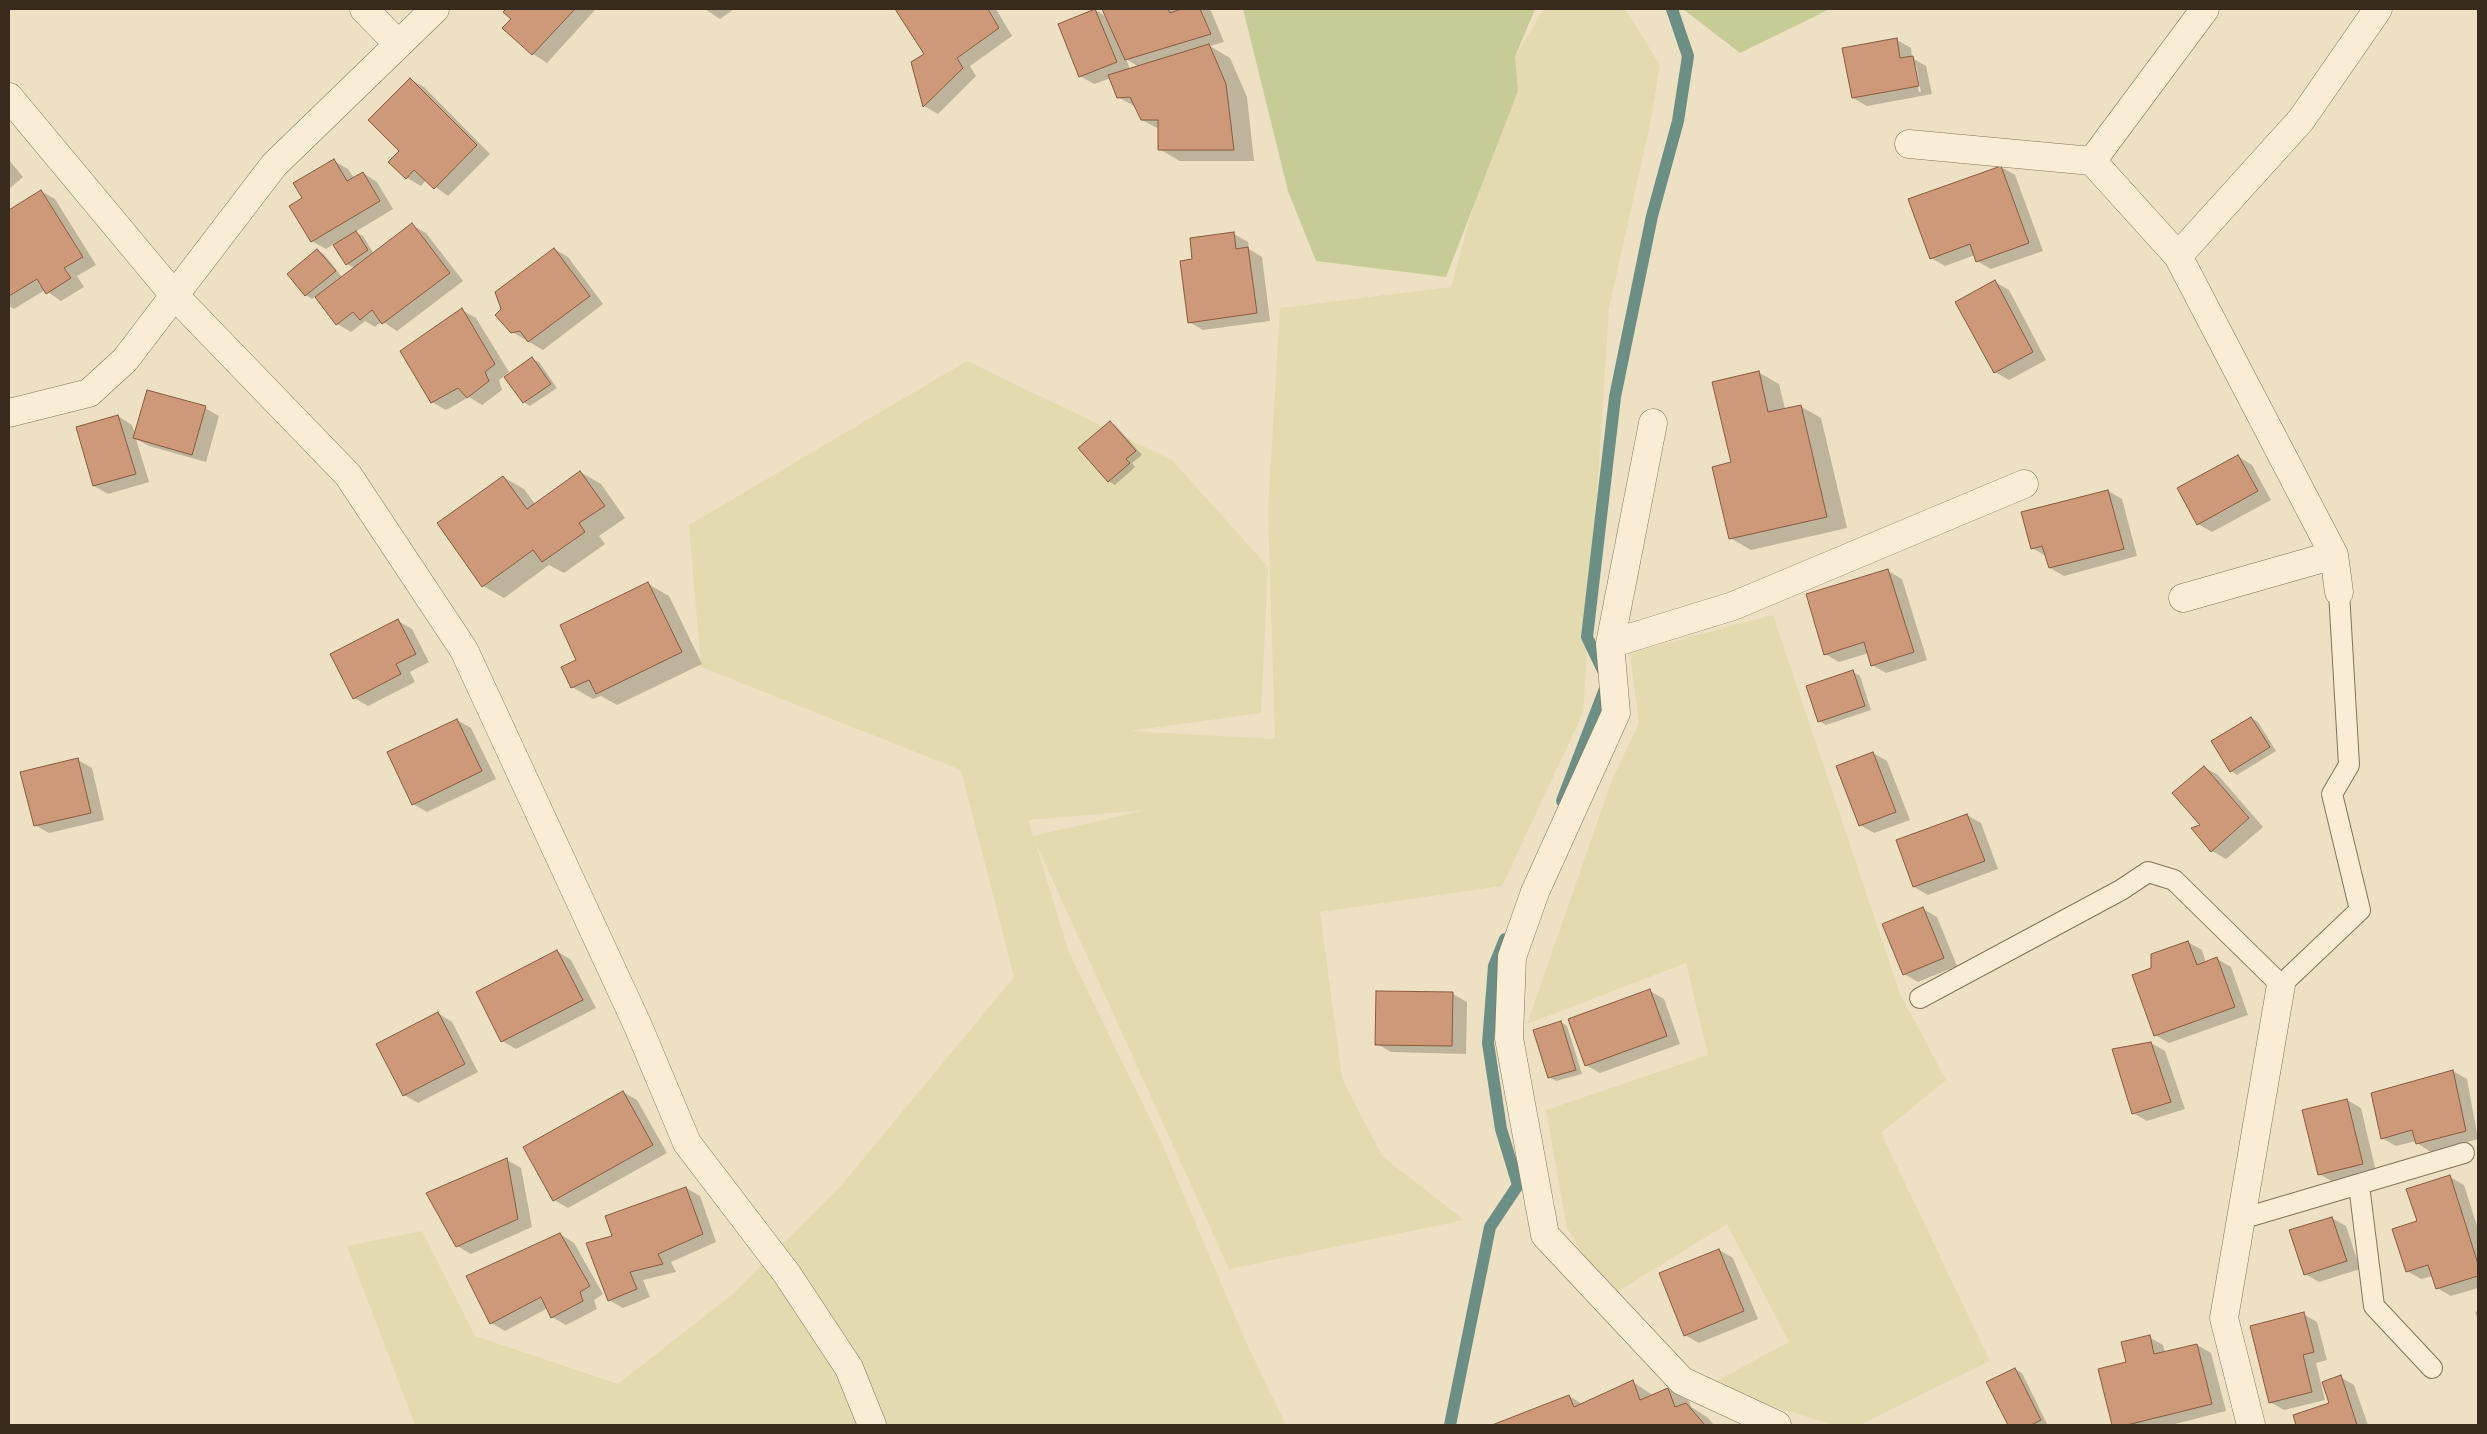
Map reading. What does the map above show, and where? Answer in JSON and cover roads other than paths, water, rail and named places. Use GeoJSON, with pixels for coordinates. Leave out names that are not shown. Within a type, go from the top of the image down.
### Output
{"type":"FeatureCollection","features":[{"type":"Feature","properties":{"kind":"street"},"geometry":{"type":"LineString","coordinates":[[364,9],[398,44]]}},
{"type":"Feature","properties":{"kind":"street"},"geometry":{"type":"LineString","coordinates":[[9,413],[89,393],[124,360],[274,165],[434,9]]}},
{"type":"Feature","properties":{"kind":"street"},"geometry":{"type":"LineString","coordinates":[[2092,161],[2204,9]]}},
{"type":"Feature","properties":{"kind":"street"},"geometry":{"type":"LineString","coordinates":[[2178,256],[2301,120],[2378,9]]}},
{"type":"Feature","properties":{"kind":"street"},"geometry":{"type":"LineString","coordinates":[[9,97],[174,295],[348,475],[464,650],[638,1026],[687,1143],[787,1274],[839,1352],[849,1368],[872,1425]]}},
{"type":"Feature","properties":{"kind":"street"},"geometry":{"type":"LineString","coordinates":[[1909,144],[2092,161],[2178,256],[2334,555],[2339,592]]}},
{"type":"Feature","properties":{"kind":"street"},"geometry":{"type":"LineString","coordinates":[[1653,423],[1610,644],[1616,713],[1535,892],[1512,957],[1509,1038],[1545,1235],[1682,1382],[1777,1425]]}},
{"type":"Feature","properties":{"kind":"street"},"geometry":{"type":"LineString","coordinates":[[1610,644],[1733,606],[2024,484]]}},
{"type":"Feature","properties":{"kind":"street"},"geometry":{"type":"LineString","coordinates":[[2183,598],[2334,555]]}},
{"type":"Feature","properties":{"kind":"street"},"geometry":{"type":"LineString","coordinates":[[2251,1425],[2224,1318],[2281,985]]}},
{"type":"Feature","properties":{"kind":"lane"},"geometry":{"type":"LineString","coordinates":[[1920,998],[2121,890],[2148,872],[2174,880],[2281,985],[2360,910],[2332,794],[2348,764],[2339,592]]}},
{"type":"Feature","properties":{"kind":"lane"},"geometry":{"type":"LineString","coordinates":[[2241,1219],[2464,1154]]}},
{"type":"Feature","properties":{"kind":"lane"},"geometry":{"type":"LineString","coordinates":[[2359,1185],[2374,1306],[2432,1368]]}},
{"type":"Feature","properties":{"kind":"waterway"},"geometry":{"type":"LineString","coordinates":[[1562,801],[1608,681],[1587,637],[1615,397],[1652,216],[1678,121],[1688,56],[1672,9]]}},
{"type":"Feature","properties":{"kind":"waterway"},"geometry":{"type":"LineString","coordinates":[[1450,1425],[1490,1227],[1518,1185],[1501,1129],[1488,1043],[1494,966],[1505,939]]}}]}
